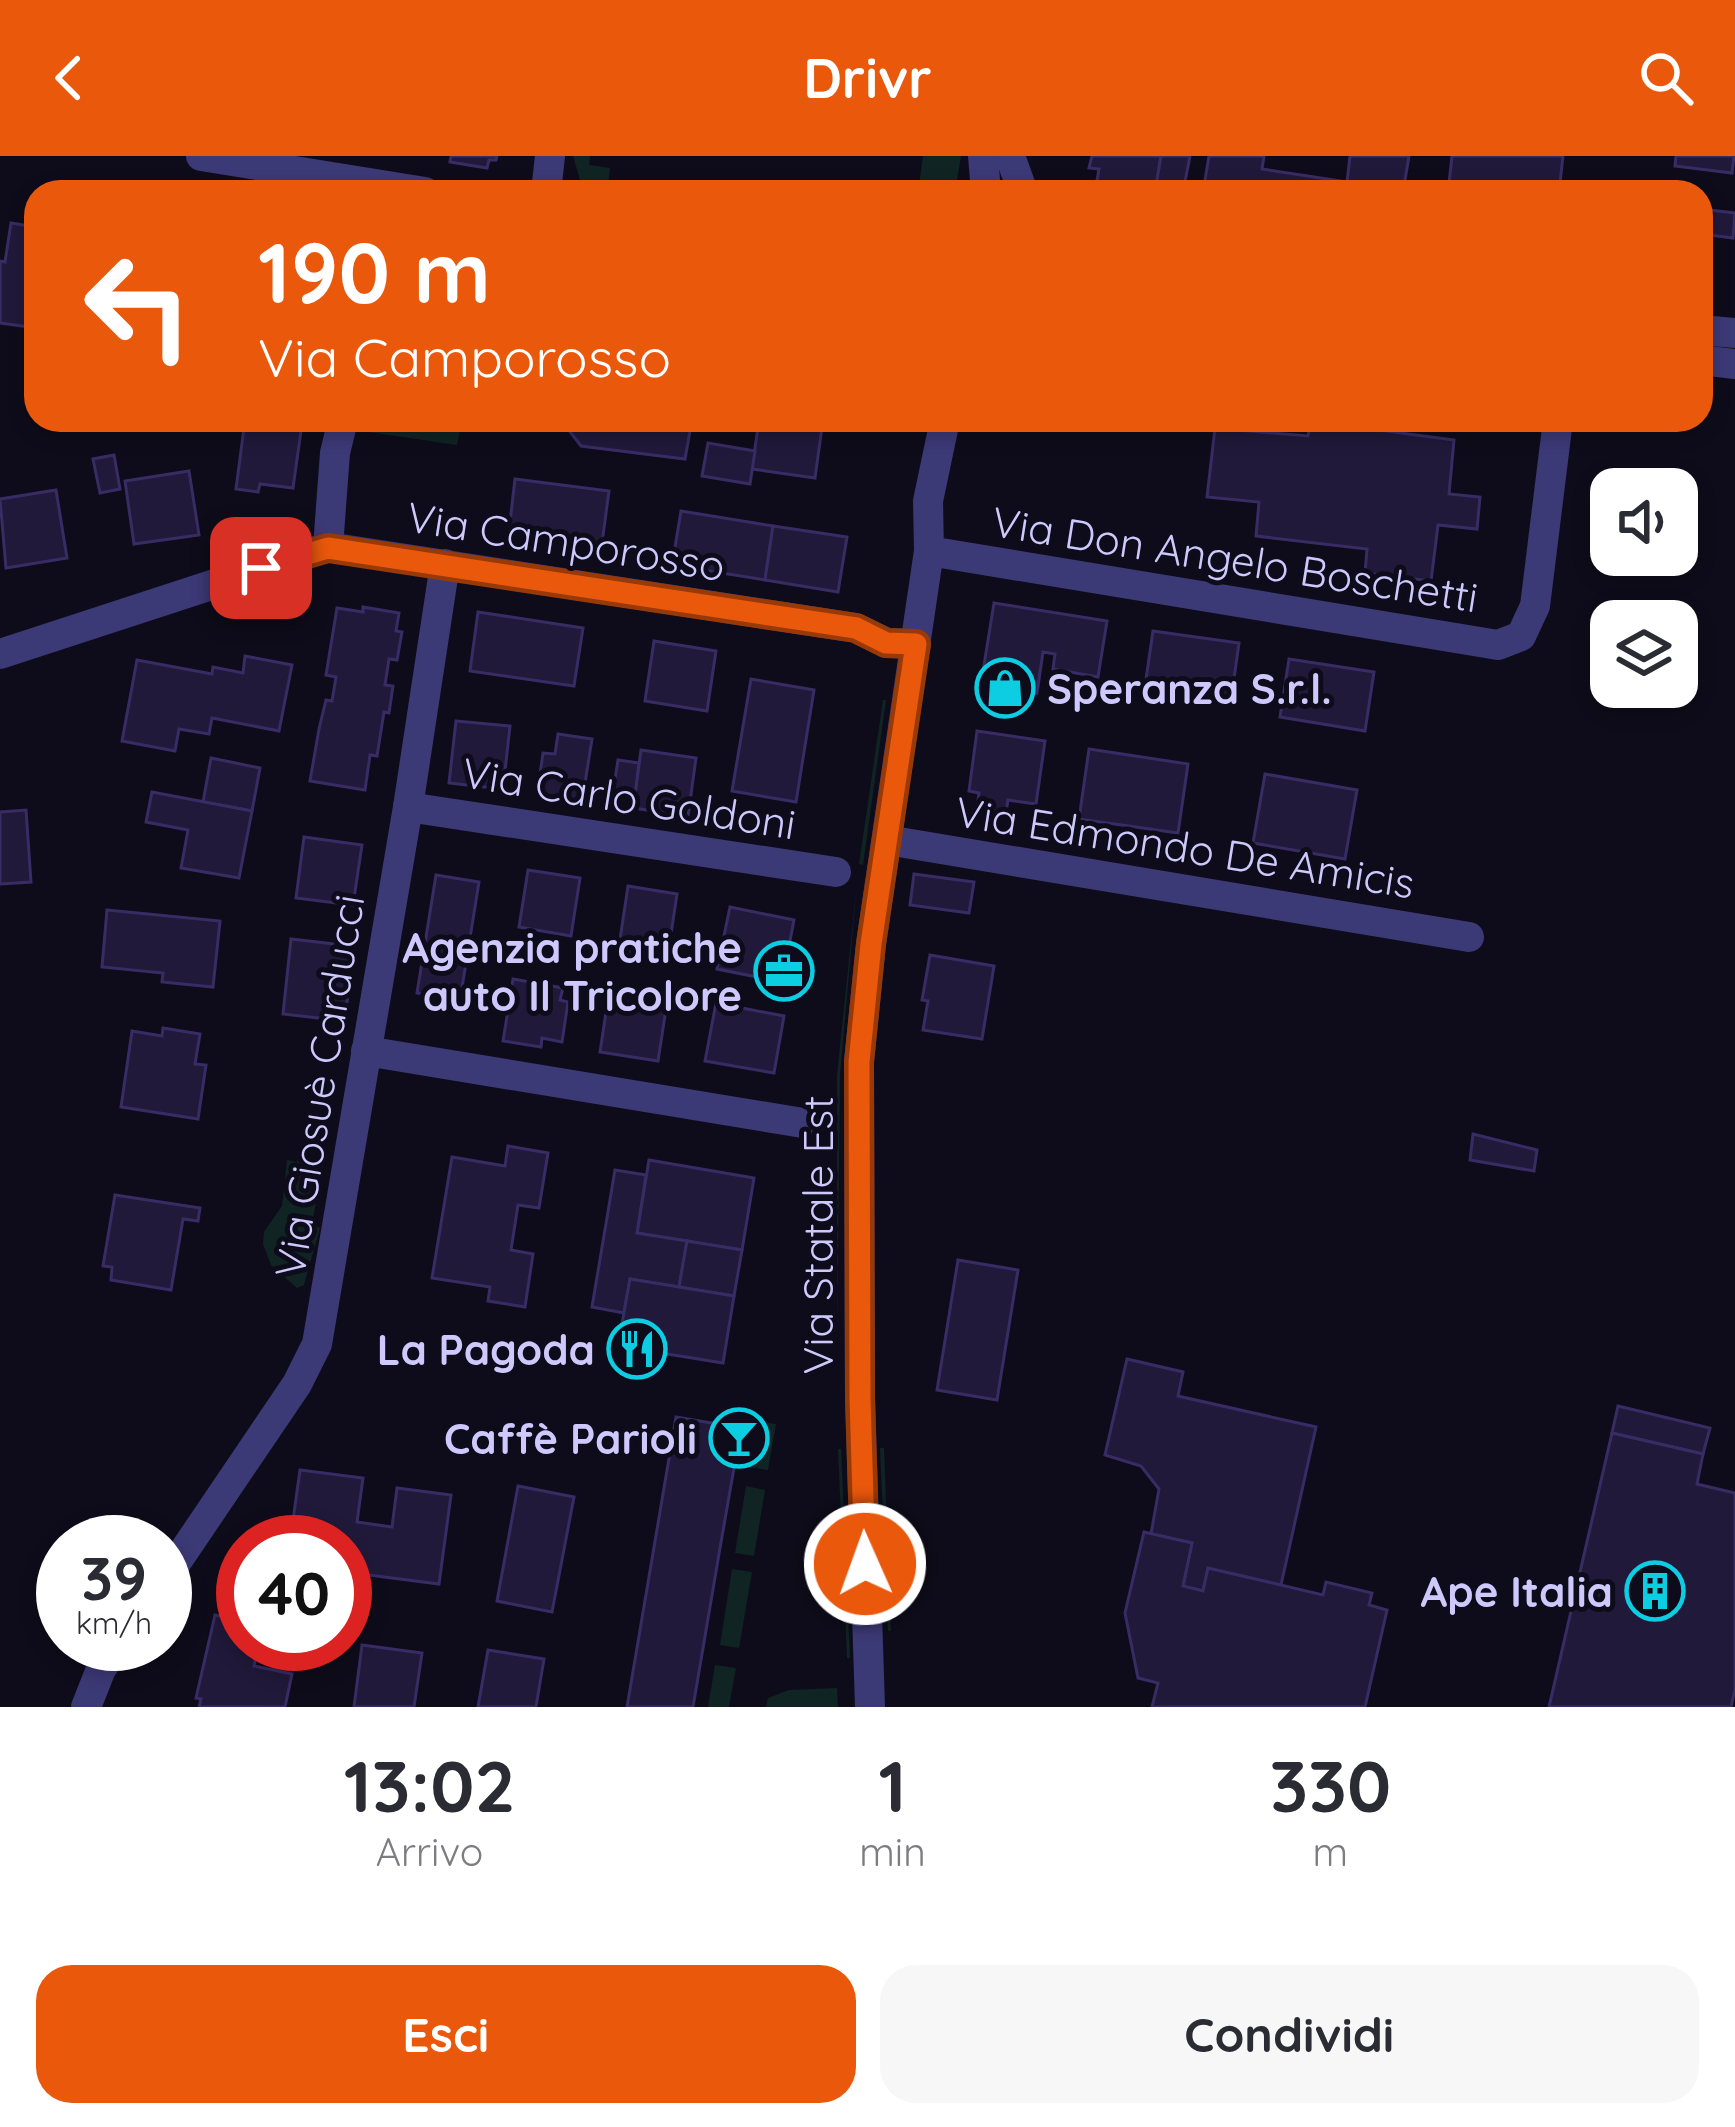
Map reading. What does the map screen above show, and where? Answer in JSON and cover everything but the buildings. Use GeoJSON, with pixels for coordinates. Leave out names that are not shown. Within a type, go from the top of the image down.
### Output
{"type":"FeatureCollection","features":[{"type":"Feature","properties":{"kind":"street"},"geometry":{"type":"LineString","coordinates":[[201,156],[350,180]]}},
{"type":"Feature","properties":{"kind":"street"},"geometry":{"type":"LineString","coordinates":[[328,548],[340,432]]}},
{"type":"Feature","properties":{"kind":"street","name":"Via Statale Est"},"geometry":{"type":"LineString","coordinates":[[871,1703],[860,1398],[859,1062],[871,944],[929,551],[928,501],[942,432]]}},
{"type":"Feature","properties":{"kind":"street","name":"Via Statale Est"},"geometry":{"type":"LineString","coordinates":[[929,551],[946,505],[962,432]]}},
{"type":"Feature","properties":{"kind":"street","name":"Via Don Angelo Boschetti"},"geometry":{"type":"LineString","coordinates":[[929,551],[1498,645],[1520,636],[1535,607],[1557,432]]}},
{"type":"Feature","properties":{"kind":"street","name":"Via Camporosso"},"geometry":{"type":"LineString","coordinates":[[0,654],[328,548],[856,628],[886,643],[916,644]]}},
{"type":"Feature","properties":{"kind":"street","name":"Via Giosuè Carducci"},"geometry":{"type":"LineString","coordinates":[[192,1539],[296,1384],[317,1344],[445,564]]}},
{"type":"Feature","properties":{"kind":"street","name":"Via Carlo Goldoni"},"geometry":{"type":"LineString","coordinates":[[408,807],[836,872]]}},
{"type":"Feature","properties":{"kind":"street","name":"Via Edmondo De Amicis"},"geometry":{"type":"LineString","coordinates":[[887,840],[1468,937]]}},
{"type":"Feature","properties":{"kind":"street"},"geometry":{"type":"LineString","coordinates":[[366,1051],[809,1124]]}},
{"type":"Feature","properties":{"kind":"street"},"geometry":{"type":"LineString","coordinates":[[86,1707],[101,1671]]}},
{"type":"Feature","properties":{"kind":"green space"},"geometry":{"type":"Polygon","coordinates":[[[573,156],[590,156],[589,165],[610,168],[608,180],[580,180],[573,156]]]}},
{"type":"Feature","properties":{"kind":"green space"},"geometry":{"type":"Polygon","coordinates":[[[923,156],[961,156],[957,180],[920,180],[923,156]]]}},
{"type":"Feature","properties":{"kind":"green space"},"geometry":{"type":"Polygon","coordinates":[[[369,432],[460,432],[457,445],[369,432]]]}},
{"type":"Feature","properties":{"kind":"green space"},"geometry":{"type":"Polygon","coordinates":[[[886,700],[863,865],[859,864],[886,700]]]}},
{"type":"Feature","properties":{"kind":"green space"},"geometry":{"type":"Polygon","coordinates":[[[857,883],[840,1075],[837,1339],[837,1075],[857,883]]]}},
{"type":"Feature","properties":{"kind":"green space"},"geometry":{"type":"Polygon","coordinates":[[[298,1155],[324,1160],[312,1224],[320,1228],[304,1285],[297,1288],[271,1265],[263,1244],[264,1232],[282,1206],[287,1160],[297,1162],[298,1155]]]}},
{"type":"Feature","properties":{"kind":"green space"},"geometry":{"type":"Polygon","coordinates":[[[756,1421],[776,1424],[768,1470],[749,1467],[756,1421]]]}},
{"type":"Feature","properties":{"kind":"green space"},"geometry":{"type":"Polygon","coordinates":[[[880,1448],[884,1448],[891,1631],[888,1631],[880,1448]]]}},
{"type":"Feature","properties":{"kind":"green space"},"geometry":{"type":"Polygon","coordinates":[[[841,1449],[850,1658],[847,1658],[841,1449]]]}},
{"type":"Feature","properties":{"kind":"green space"},"geometry":{"type":"Polygon","coordinates":[[[746,1486],[765,1490],[754,1556],[735,1553],[746,1486]]]}},
{"type":"Feature","properties":{"kind":"green space"},"geometry":{"type":"Polygon","coordinates":[[[732,1569],[752,1572],[739,1648],[720,1645],[732,1569]]]}},
{"type":"Feature","properties":{"kind":"green space"},"geometry":{"type":"Polygon","coordinates":[[[715,1665],[736,1668],[729,1707],[708,1707],[715,1665]]]}},
{"type":"Feature","properties":{"kind":"green space"},"geometry":{"type":"Polygon","coordinates":[[[837,1688],[838,1707],[766,1707],[768,1698],[789,1690],[837,1688]]]}},
{"type":"Feature","properties":{"kind":"place","name":"Speranza S.r.l."},"geometry":{"type":"Point","coordinates":[1005,688]}},
{"type":"Feature","properties":{"kind":"place","name":"Agenzia pratiche auto Il Tricolore"},"geometry":{"type":"Point","coordinates":[784,971]}},
{"type":"Feature","properties":{"kind":"place","name":"La Pagoda"},"geometry":{"type":"Point","coordinates":[637,1349]}},
{"type":"Feature","properties":{"kind":"place","name":"Caffè Parioli"},"geometry":{"type":"Point","coordinates":[739,1438]}},
{"type":"Feature","properties":{"kind":"place","name":"Ape Italia"},"geometry":{"type":"Point","coordinates":[1655,1591]}},
{"type":"Feature","properties":{"kind":"route"},"geometry":{"type":"LineString","coordinates":[[261,568],[328,548],[856,628],[886,643],[916,644],[871,944],[859,1062],[865,1564]]}}]}
